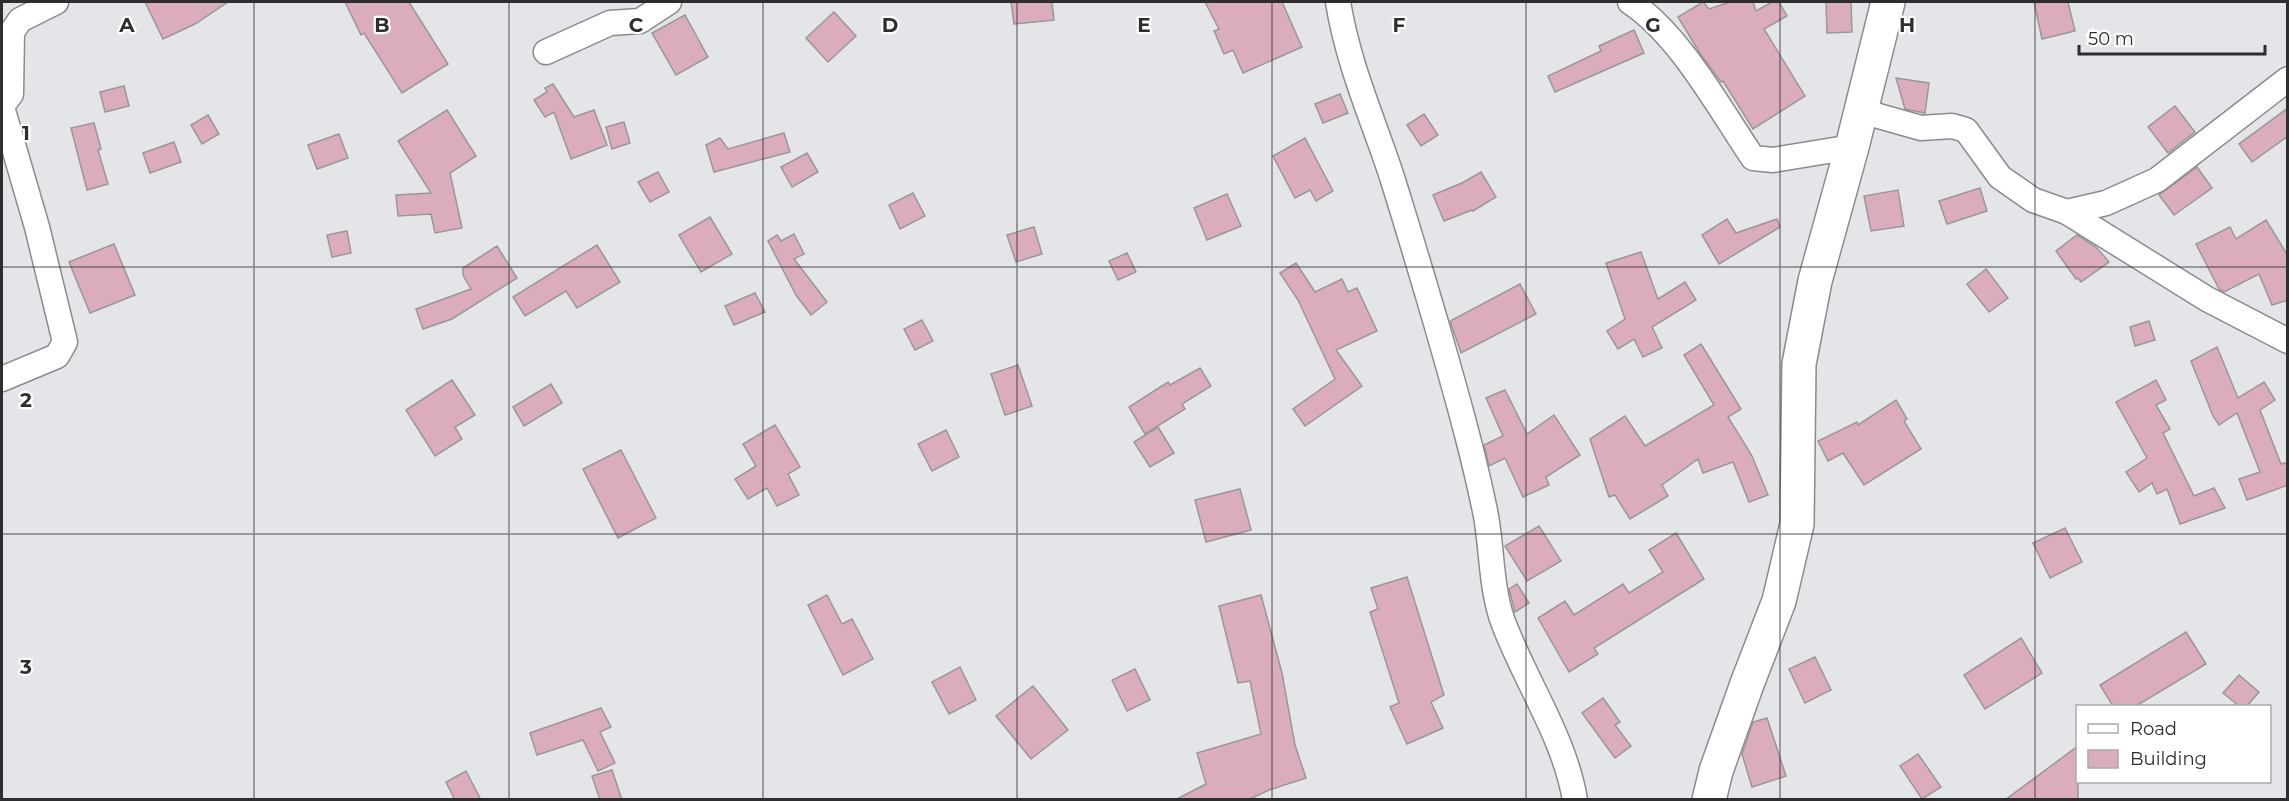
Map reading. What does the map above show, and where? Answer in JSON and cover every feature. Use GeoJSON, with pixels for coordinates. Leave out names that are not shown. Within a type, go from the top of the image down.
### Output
{"type":"FeatureCollection","features":[{"type":"Feature","properties":{"kind":"street"},"geometry":{"type":"LineString","coordinates":[[2,379],[57,356],[65,342],[37,227],[2,106],[11,94],[12,32],[20,20],[56,2]]}},
{"type":"Feature","properties":{"kind":"street"},"geometry":{"type":"LineString","coordinates":[[546,52],[610,23],[640,21],[669,2]]}},
{"type":"Feature","properties":{"kind":"street"},"geometry":{"type":"LineString","coordinates":[[1338,2],[1350,60],[1389,170],[1436,322],[1486,517],[1501,616],[1559,746],[1575,800]]}},
{"type":"Feature","properties":{"kind":"street"},"geometry":{"type":"LineString","coordinates":[[1630,2],[1656,20],[1710,92],[1753,158],[1773,160],[1852,147]]}},
{"type":"Feature","properties":{"kind":"street"},"geometry":{"type":"LineString","coordinates":[[1709,800],[1716,771],[1779,601],[1797,524],[1799,364],[1815,281],[1852,147],[1888,2]]}},
{"type":"Feature","properties":{"kind":"street"},"geometry":{"type":"LineString","coordinates":[[2067,212],[2106,203],[2157,180],[2288,79]]}},
{"type":"Feature","properties":{"kind":"street"},"geometry":{"type":"LineString","coordinates":[[1861,111],[1921,129],[1952,126],[1966,130],[2000,177],[2033,200],[2067,212],[2207,299],[2288,341]]}},
{"type":"Feature","properties":{"kind":"building"},"geometry":{"type":"Polygon","coordinates":[[[145,2],[228,2],[195,24],[163,39],[145,2]]]}},
{"type":"Feature","properties":{"kind":"building"},"geometry":{"type":"Polygon","coordinates":[[[345,2],[409,2],[448,64],[402,93],[364,33],[361,35],[345,2]]]}},
{"type":"Feature","properties":{"kind":"building"},"geometry":{"type":"Polygon","coordinates":[[[1011,2],[1052,2],[1054,20],[1014,24],[1011,2]]]}},
{"type":"Feature","properties":{"kind":"building"},"geometry":{"type":"Polygon","coordinates":[[[1205,2],[1282,2],[1302,47],[1243,73],[1233,50],[1224,54],[1214,31],[1219,29],[1205,2]]]}},
{"type":"Feature","properties":{"kind":"building"},"geometry":{"type":"Polygon","coordinates":[[[1703,2],[1709,9],[1730,2],[1753,2],[1756,11],[1772,2],[1779,2],[1787,16],[1764,29],[1805,96],[1753,129],[1723,81],[1721,82],[1701,55],[1678,17],[1703,2]]]}},
{"type":"Feature","properties":{"kind":"building"},"geometry":{"type":"Polygon","coordinates":[[[1826,2],[1851,2],[1852,32],[1827,33],[1826,2]]]}},
{"type":"Feature","properties":{"kind":"building"},"geometry":{"type":"Polygon","coordinates":[[[2034,2],[2068,2],[2075,31],[2042,39],[2034,2]]]}},
{"type":"Feature","properties":{"kind":"building"},"geometry":{"type":"Polygon","coordinates":[[[834,12],[856,36],[828,62],[806,38],[834,12]]]}},
{"type":"Feature","properties":{"kind":"building"},"geometry":{"type":"Polygon","coordinates":[[[685,15],[708,57],[676,75],[652,33],[685,15]]]}},
{"type":"Feature","properties":{"kind":"building"},"geometry":{"type":"Polygon","coordinates":[[[1634,30],[1644,53],[1555,92],[1548,76],[1601,51],[1599,46],[1634,30]]]}},
{"type":"Feature","properties":{"kind":"building"},"geometry":{"type":"Polygon","coordinates":[[[1896,78],[1929,83],[1925,113],[1905,109],[1896,78]]]}},
{"type":"Feature","properties":{"kind":"building"},"geometry":{"type":"Polygon","coordinates":[[[553,84],[574,117],[594,110],[607,145],[571,159],[554,112],[545,117],[534,100],[547,92],[545,88],[553,84]]]}},
{"type":"Feature","properties":{"kind":"building"},"geometry":{"type":"Polygon","coordinates":[[[124,86],[129,106],[105,112],[100,92],[124,86]]]}},
{"type":"Feature","properties":{"kind":"building"},"geometry":{"type":"Polygon","coordinates":[[[1340,94],[1348,113],[1323,123],[1315,104],[1340,94]]]}},
{"type":"Feature","properties":{"kind":"building"},"geometry":{"type":"Polygon","coordinates":[[[2175,106],[2195,132],[2168,153],[2148,127],[2175,106]]]}},
{"type":"Feature","properties":{"kind":"building"},"geometry":{"type":"Polygon","coordinates":[[[2288,108],[2288,136],[2252,162],[2239,144],[2288,108]]]}},
{"type":"Feature","properties":{"kind":"building"},"geometry":{"type":"Polygon","coordinates":[[[447,110],[476,156],[450,173],[462,228],[435,233],[431,214],[398,216],[396,195],[431,193],[398,141],[447,110]]]}},
{"type":"Feature","properties":{"kind":"building"},"geometry":{"type":"Polygon","coordinates":[[[1424,114],[1438,135],[1421,146],[1407,125],[1424,114]]]}},
{"type":"Feature","properties":{"kind":"building"},"geometry":{"type":"Polygon","coordinates":[[[208,115],[219,134],[202,144],[191,125],[208,115]]]}},
{"type":"Feature","properties":{"kind":"building"},"geometry":{"type":"Polygon","coordinates":[[[624,122],[630,143],[612,149],[606,127],[624,122]]]}},
{"type":"Feature","properties":{"kind":"building"},"geometry":{"type":"Polygon","coordinates":[[[94,123],[101,149],[98,150],[108,184],[87,190],[71,128],[94,123]]]}},
{"type":"Feature","properties":{"kind":"building"},"geometry":{"type":"Polygon","coordinates":[[[784,133],[790,152],[714,172],[706,145],[720,138],[728,149],[784,133]]]}},
{"type":"Feature","properties":{"kind":"building"},"geometry":{"type":"Polygon","coordinates":[[[339,134],[348,158],[317,169],[308,145],[339,134]]]}},
{"type":"Feature","properties":{"kind":"building"},"geometry":{"type":"Polygon","coordinates":[[[1305,138],[1333,191],[1316,201],[1310,190],[1295,198],[1273,156],[1305,138]]]}},
{"type":"Feature","properties":{"kind":"building"},"geometry":{"type":"Polygon","coordinates":[[[174,142],[181,162],[150,173],[143,153],[174,142]]]}},
{"type":"Feature","properties":{"kind":"building"},"geometry":{"type":"Polygon","coordinates":[[[807,153],[818,172],[792,187],[781,167],[807,153]]]}},
{"type":"Feature","properties":{"kind":"building"},"geometry":{"type":"Polygon","coordinates":[[[2197,167],[2212,188],[2174,215],[2159,195],[2197,167]]]}},
{"type":"Feature","properties":{"kind":"building"},"geometry":{"type":"Polygon","coordinates":[[[658,172],[669,192],[650,202],[638,182],[658,172]]]}},
{"type":"Feature","properties":{"kind":"building"},"geometry":{"type":"Polygon","coordinates":[[[1481,172],[1496,197],[1473,211],[1444,221],[1433,195],[1481,172]]]}},
{"type":"Feature","properties":{"kind":"building"},"geometry":{"type":"Polygon","coordinates":[[[1980,188],[1987,211],[1947,224],[1939,201],[1980,188]]]}},
{"type":"Feature","properties":{"kind":"building"},"geometry":{"type":"Polygon","coordinates":[[[1898,190],[1904,226],[1871,231],[1864,196],[1898,190]]]}},
{"type":"Feature","properties":{"kind":"building"},"geometry":{"type":"Polygon","coordinates":[[[913,193],[925,216],[900,229],[889,205],[913,193]]]}},
{"type":"Feature","properties":{"kind":"building"},"geometry":{"type":"Polygon","coordinates":[[[1227,194],[1241,226],[1207,240],[1194,208],[1227,194]]]}},
{"type":"Feature","properties":{"kind":"building"},"geometry":{"type":"Polygon","coordinates":[[[710,217],[732,254],[701,272],[679,235],[710,217]]]}},
{"type":"Feature","properties":{"kind":"building"},"geometry":{"type":"Polygon","coordinates":[[[1727,219],[1736,233],[1777,219],[1780,227],[1719,264],[1702,235],[1727,219]]]}},
{"type":"Feature","properties":{"kind":"building"},"geometry":{"type":"Polygon","coordinates":[[[2266,220],[2288,256],[2288,300],[2272,305],[2259,274],[2224,292],[2219,289],[2196,244],[2230,227],[2236,239],[2266,220]]]}},
{"type":"Feature","properties":{"kind":"building"},"geometry":{"type":"Polygon","coordinates":[[[1034,227],[1042,254],[1016,262],[1007,235],[1034,227]]]}},
{"type":"Feature","properties":{"kind":"building"},"geometry":{"type":"Polygon","coordinates":[[[347,231],[351,253],[332,257],[327,235],[347,231]]]}},
{"type":"Feature","properties":{"kind":"building"},"geometry":{"type":"Polygon","coordinates":[[[794,234],[804,254],[794,259],[827,302],[811,315],[796,295],[768,241],[777,235],[781,241],[794,234]]]}},
{"type":"Feature","properties":{"kind":"building"},"geometry":{"type":"Polygon","coordinates":[[[2077,235],[2096,247],[2109,262],[2081,282],[2078,278],[2076,279],[2056,251],[2077,235]]]}},
{"type":"Feature","properties":{"kind":"building"},"geometry":{"type":"Polygon","coordinates":[[[114,244],[135,295],[90,313],[69,262],[114,244]]]}},
{"type":"Feature","properties":{"kind":"building"},"geometry":{"type":"Polygon","coordinates":[[[597,245],[620,282],[577,308],[566,291],[525,316],[513,297],[597,245]]]}},
{"type":"Feature","properties":{"kind":"building"},"geometry":{"type":"Polygon","coordinates":[[[497,246],[517,278],[452,319],[423,329],[416,309],[471,289],[463,275],[463,268],[497,246]]]}},
{"type":"Feature","properties":{"kind":"building"},"geometry":{"type":"Polygon","coordinates":[[[1641,252],[1658,299],[1685,282],[1696,300],[1652,327],[1662,348],[1643,357],[1634,339],[1618,349],[1607,331],[1625,319],[1606,263],[1641,252]]]}},
{"type":"Feature","properties":{"kind":"building"},"geometry":{"type":"Polygon","coordinates":[[[1127,253],[1136,272],[1118,280],[1109,261],[1127,253]]]}},
{"type":"Feature","properties":{"kind":"building"},"geometry":{"type":"Polygon","coordinates":[[[1296,263],[1315,292],[1342,279],[1348,292],[1357,288],[1377,331],[1336,350],[1362,386],[1305,426],[1293,409],[1335,379],[1298,300],[1280,273],[1296,263]]]}},
{"type":"Feature","properties":{"kind":"building"},"geometry":{"type":"Polygon","coordinates":[[[1986,269],[2008,298],[1989,312],[1967,284],[1986,269]]]}},
{"type":"Feature","properties":{"kind":"building"},"geometry":{"type":"Polygon","coordinates":[[[1520,284],[1536,314],[1461,353],[1450,321],[1520,284]]]}},
{"type":"Feature","properties":{"kind":"building"},"geometry":{"type":"Polygon","coordinates":[[[755,293],[765,312],[734,325],[725,306],[755,293]]]}},
{"type":"Feature","properties":{"kind":"building"},"geometry":{"type":"Polygon","coordinates":[[[922,320],[933,341],[915,350],[904,329],[922,320]]]}},
{"type":"Feature","properties":{"kind":"building"},"geometry":{"type":"Polygon","coordinates":[[[2149,321],[2155,340],[2135,346],[2130,327],[2149,321]]]}},
{"type":"Feature","properties":{"kind":"building"},"geometry":{"type":"Polygon","coordinates":[[[1701,344],[1741,409],[1728,417],[1752,456],[1768,495],[1749,502],[1733,462],[1703,473],[1698,459],[1662,485],[1668,496],[1630,519],[1615,495],[1609,497],[1590,439],[1625,416],[1645,446],[1714,405],[1684,355],[1701,344]]]}},
{"type":"Feature","properties":{"kind":"building"},"geometry":{"type":"Polygon","coordinates":[[[2217,347],[2238,398],[2264,382],[2275,400],[2260,410],[2281,464],[2288,462],[2288,485],[2247,500],[2239,479],[2260,472],[2237,413],[2219,425],[2213,416],[2191,361],[2217,347]]]}},
{"type":"Feature","properties":{"kind":"building"},"geometry":{"type":"Polygon","coordinates":[[[1018,365],[1032,406],[1005,415],[991,374],[1018,365]]]}},
{"type":"Feature","properties":{"kind":"building"},"geometry":{"type":"Polygon","coordinates":[[[1200,368],[1211,386],[1182,404],[1185,409],[1145,434],[1129,407],[1168,382],[1170,385],[1200,368]]]}},
{"type":"Feature","properties":{"kind":"building"},"geometry":{"type":"Polygon","coordinates":[[[452,380],[475,415],[455,427],[462,439],[435,456],[406,410],[452,380]]]}},
{"type":"Feature","properties":{"kind":"building"},"geometry":{"type":"Polygon","coordinates":[[[2156,380],[2166,400],[2156,405],[2170,429],[2163,433],[2194,496],[2214,488],[2225,508],[2180,524],[2167,489],[2157,494],[2152,483],[2139,492],[2126,472],[2147,458],[2116,402],[2156,380]]]}},
{"type":"Feature","properties":{"kind":"building"},"geometry":{"type":"Polygon","coordinates":[[[551,384],[562,403],[524,426],[513,407],[551,384]]]}},
{"type":"Feature","properties":{"kind":"building"},"geometry":{"type":"Polygon","coordinates":[[[1505,390],[1527,434],[1554,415],[1580,455],[1546,477],[1549,485],[1523,497],[1505,458],[1489,466],[1484,445],[1503,436],[1486,398],[1505,390]]]}},
{"type":"Feature","properties":{"kind":"building"},"geometry":{"type":"Polygon","coordinates":[[[1896,400],[1907,419],[1904,421],[1921,449],[1864,485],[1843,453],[1828,461],[1818,441],[1857,422],[1858,425],[1896,400]]]}},
{"type":"Feature","properties":{"kind":"building"},"geometry":{"type":"Polygon","coordinates":[[[775,425],[800,467],[788,474],[799,495],[777,506],[767,488],[748,499],[735,479],[756,466],[743,444],[775,425]]]}},
{"type":"Feature","properties":{"kind":"building"},"geometry":{"type":"Polygon","coordinates":[[[1158,427],[1174,453],[1150,467],[1134,442],[1158,427]]]}},
{"type":"Feature","properties":{"kind":"building"},"geometry":{"type":"Polygon","coordinates":[[[946,430],[959,457],[932,471],[918,444],[946,430]]]}},
{"type":"Feature","properties":{"kind":"building"},"geometry":{"type":"Polygon","coordinates":[[[621,450],[656,518],[618,538],[583,469],[621,450]]]}},
{"type":"Feature","properties":{"kind":"building"},"geometry":{"type":"Polygon","coordinates":[[[1240,489],[1251,530],[1206,542],[1195,500],[1240,489]]]}},
{"type":"Feature","properties":{"kind":"building"},"geometry":{"type":"Polygon","coordinates":[[[1539,526],[1561,561],[1527,581],[1505,546],[1539,526]]]}},
{"type":"Feature","properties":{"kind":"building"},"geometry":{"type":"Polygon","coordinates":[[[2065,528],[2082,562],[2050,578],[2033,543],[2065,528]]]}},
{"type":"Feature","properties":{"kind":"building"},"geometry":{"type":"Polygon","coordinates":[[[1676,533],[1704,579],[1594,648],[1598,654],[1569,672],[1538,618],[1565,601],[1574,615],[1623,584],[1629,593],[1663,572],[1649,550],[1676,533]]]}},
{"type":"Feature","properties":{"kind":"building"},"geometry":{"type":"Polygon","coordinates":[[[1407,577],[1444,695],[1431,702],[1443,728],[1407,744],[1390,707],[1399,703],[1370,612],[1378,609],[1371,588],[1407,577]]]}},
{"type":"Feature","properties":{"kind":"building"},"geometry":{"type":"Polygon","coordinates":[[[1517,584],[1529,603],[1515,612],[1509,589],[1517,584]]]}},
{"type":"Feature","properties":{"kind":"building"},"geometry":{"type":"Polygon","coordinates":[[[827,595],[842,624],[852,619],[873,659],[843,675],[808,605],[827,595]]]}},
{"type":"Feature","properties":{"kind":"building"},"geometry":{"type":"Polygon","coordinates":[[[1261,595],[1282,673],[1295,745],[1306,778],[1269,790],[1248,800],[1175,800],[1206,784],[1197,753],[1261,734],[1250,681],[1238,683],[1219,606],[1261,595]]]}},
{"type":"Feature","properties":{"kind":"building"},"geometry":{"type":"Polygon","coordinates":[[[2186,632],[2206,664],[2138,705],[2112,705],[2100,685],[2186,632]]]}},
{"type":"Feature","properties":{"kind":"building"},"geometry":{"type":"Polygon","coordinates":[[[2021,638],[2042,673],[1985,709],[1964,675],[2021,638]]]}},
{"type":"Feature","properties":{"kind":"building"},"geometry":{"type":"Polygon","coordinates":[[[1815,657],[1831,690],[1805,703],[1789,669],[1815,657]]]}},
{"type":"Feature","properties":{"kind":"building"},"geometry":{"type":"Polygon","coordinates":[[[960,667],[976,700],[949,714],[932,682],[960,667]]]}},
{"type":"Feature","properties":{"kind":"building"},"geometry":{"type":"Polygon","coordinates":[[[1135,669],[1150,700],[1127,711],[1112,680],[1135,669]]]}},
{"type":"Feature","properties":{"kind":"building"},"geometry":{"type":"Polygon","coordinates":[[[2239,675],[2259,692],[2248,705],[2238,705],[2223,693],[2239,675]]]}},
{"type":"Feature","properties":{"kind":"building"},"geometry":{"type":"Polygon","coordinates":[[[1033,686],[1068,730],[1031,759],[996,716],[1033,686]]]}},
{"type":"Feature","properties":{"kind":"building"},"geometry":{"type":"Polygon","coordinates":[[[1603,698],[1620,722],[1615,725],[1631,746],[1615,758],[1582,713],[1603,698]]]}},
{"type":"Feature","properties":{"kind":"building"},"geometry":{"type":"Polygon","coordinates":[[[601,708],[611,727],[600,732],[615,763],[598,771],[583,740],[537,755],[530,733],[601,708]]]}},
{"type":"Feature","properties":{"kind":"building"},"geometry":{"type":"Polygon","coordinates":[[[1767,718],[1786,776],[1752,787],[1742,754],[1753,722],[1767,718]]]}},
{"type":"Feature","properties":{"kind":"building"},"geometry":{"type":"Polygon","coordinates":[[[2076,747],[2078,800],[2005,800],[2076,747]]]}},
{"type":"Feature","properties":{"kind":"building"},"geometry":{"type":"Polygon","coordinates":[[[1918,754],[1941,787],[1922,799],[1900,766],[1918,754]]]}},
{"type":"Feature","properties":{"kind":"building"},"geometry":{"type":"Polygon","coordinates":[[[612,770],[622,800],[600,800],[592,776],[612,770]]]}},
{"type":"Feature","properties":{"kind":"building"},"geometry":{"type":"Polygon","coordinates":[[[466,771],[481,800],[455,800],[446,782],[466,771]]]}}]}
